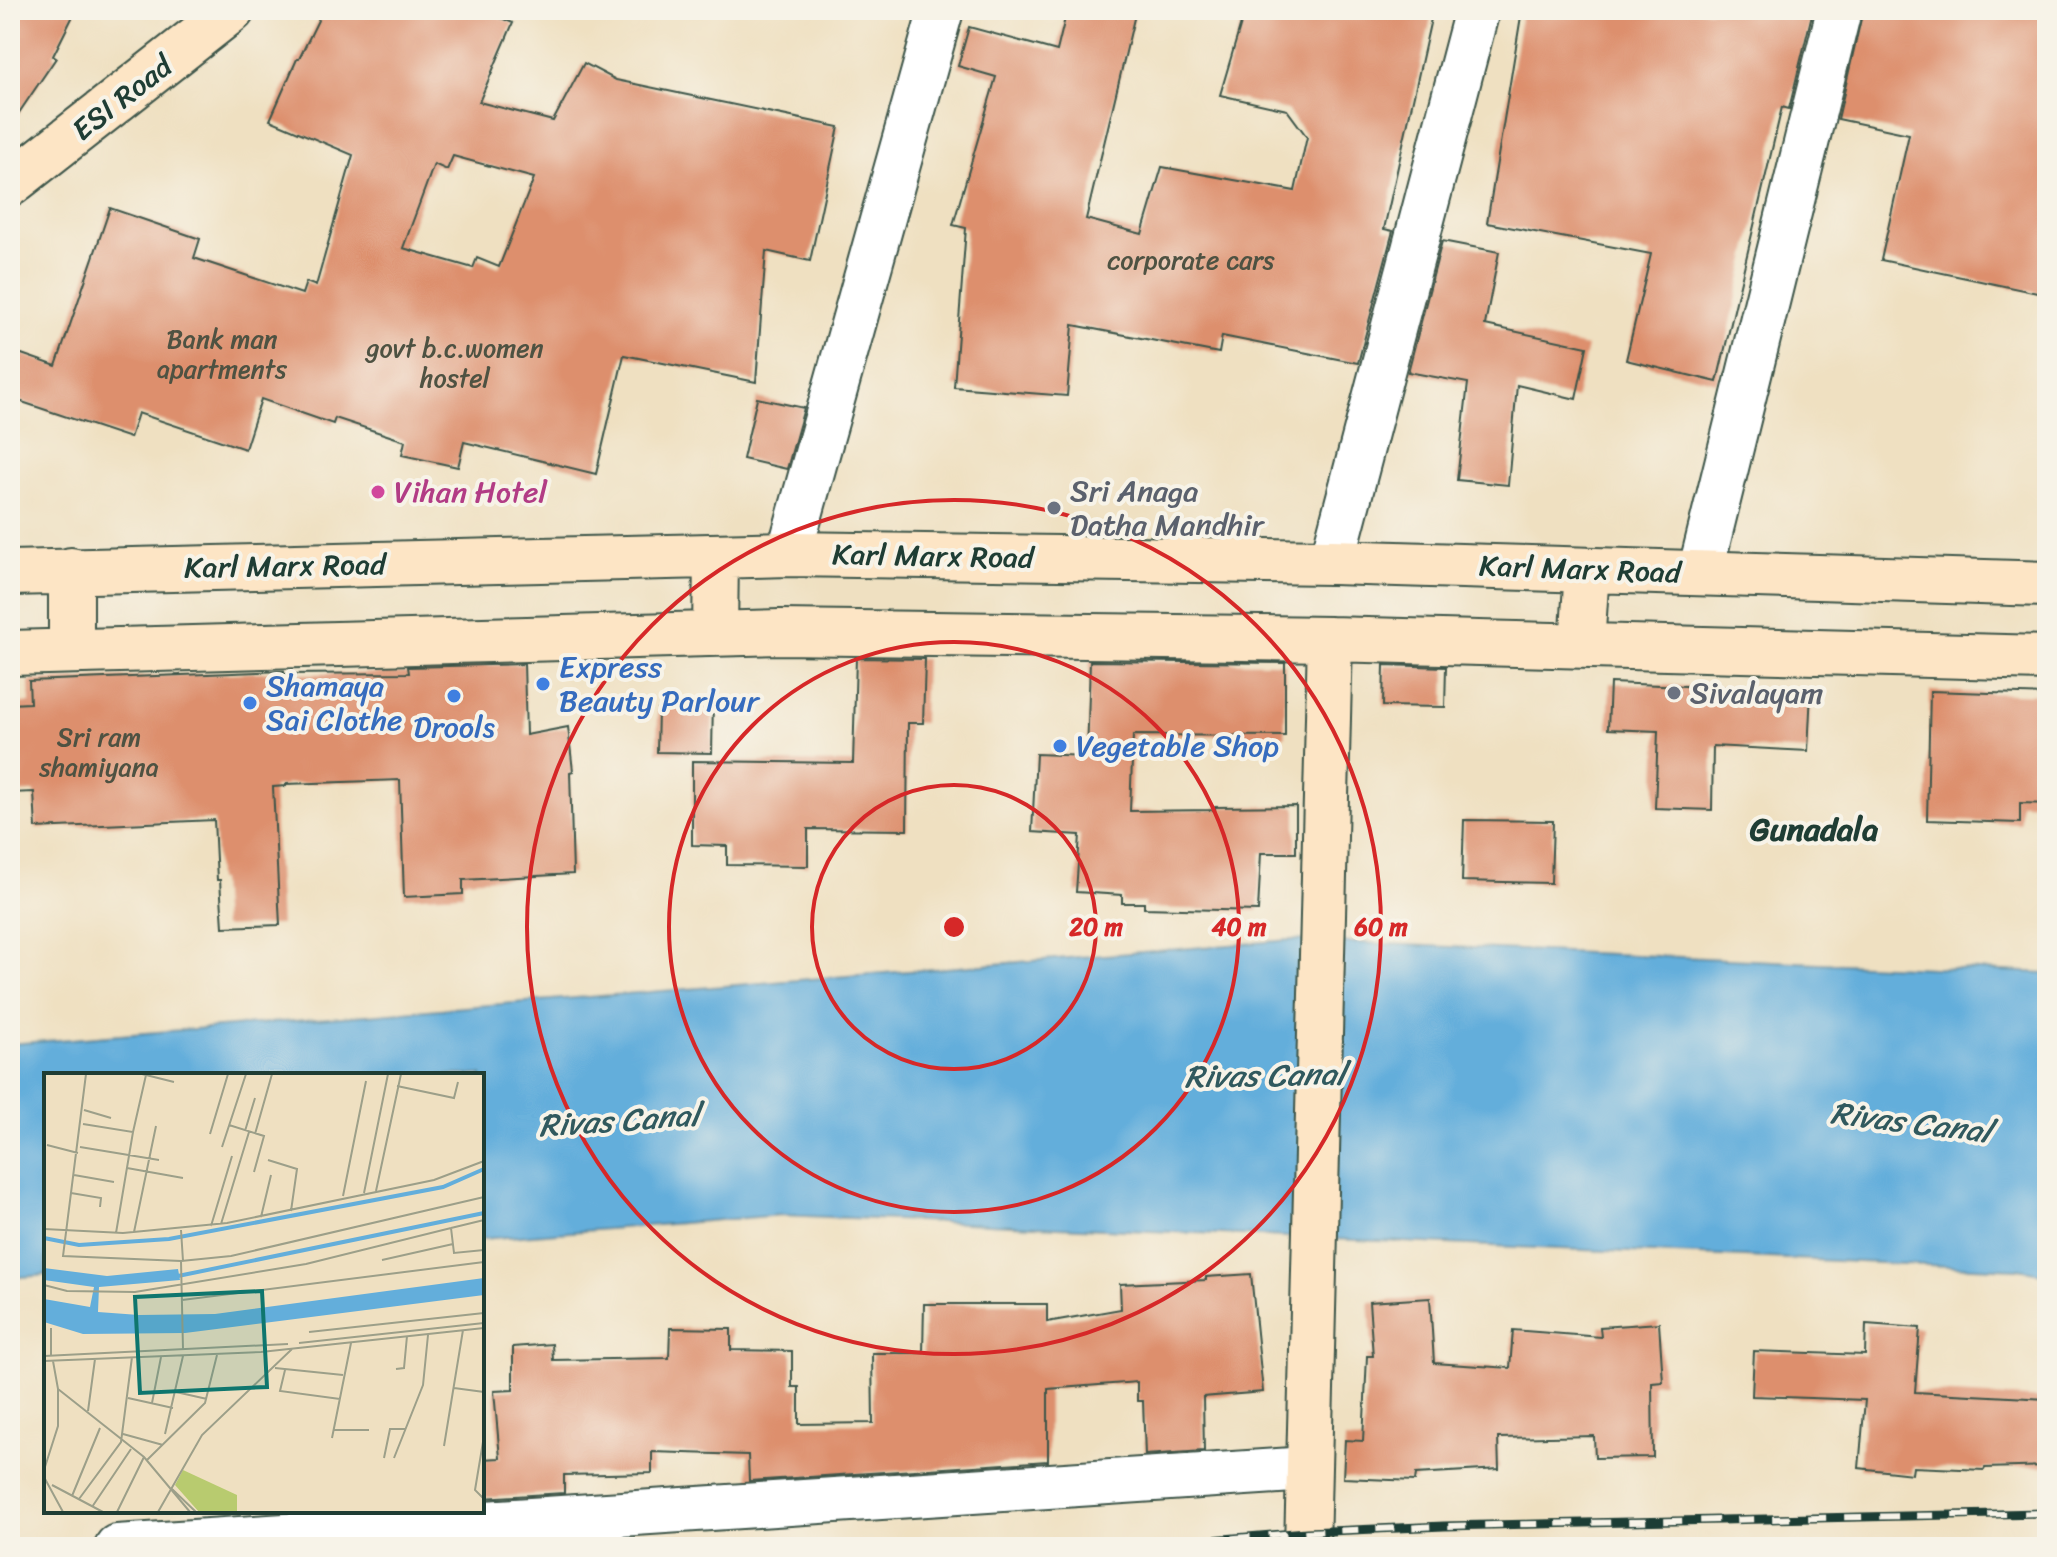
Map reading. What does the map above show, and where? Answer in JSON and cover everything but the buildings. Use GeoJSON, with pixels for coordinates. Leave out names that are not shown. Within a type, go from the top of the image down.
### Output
{"type":"FeatureCollection","features":[{"type":"Feature","properties":{"kind":"main road","name":"ESI Road"},"geometry":{"type":"LineString","coordinates":[[10,184],[232,10]]}},
{"type":"Feature","properties":{"kind":"main road","name":"Karl Marx Road"},"geometry":{"type":"LineString","coordinates":[[10,573],[789,554],[1332,562],[2047,584]]}},
{"type":"Feature","properties":{"kind":"main road"},"geometry":{"type":"LineString","coordinates":[[715,634],[716,556]]}},
{"type":"Feature","properties":{"kind":"main road"},"geometry":{"type":"LineString","coordinates":[[71,570],[71,650]]}},
{"type":"Feature","properties":{"kind":"main road"},"geometry":{"type":"LineString","coordinates":[[1582,645],[1587,570]]}},
{"type":"Feature","properties":{"kind":"main road"},"geometry":{"type":"LineString","coordinates":[[10,653],[715,634],[1330,639],[2047,658]]}},
{"type":"Feature","properties":{"kind":"main road"},"geometry":{"type":"LineString","coordinates":[[1307,1547],[1330,639]]}},
{"type":"Feature","properties":{"kind":"street"},"geometry":{"type":"LineString","coordinates":[[789,554],[941,10]]}},
{"type":"Feature","properties":{"kind":"street"},"geometry":{"type":"LineString","coordinates":[[1332,562],[1477,10]]}},
{"type":"Feature","properties":{"kind":"street"},"geometry":{"type":"LineString","coordinates":[[1700,573],[1839,10]]}},
{"type":"Feature","properties":{"kind":"street"},"geometry":{"type":"LineString","coordinates":[[117,1547],[1308,1469]]}},
{"type":"Feature","properties":{"kind":"water","name":"Rivas Canal"},"geometry":{"type":"Polygon","coordinates":[[[1291,940],[2047,973],[2047,1274],[2018,1269],[782,1215],[484,1239],[484,1073],[44,1073],[44,1275],[10,1278],[10,1044],[1291,940]]]}},
{"type":"Feature","properties":{"kind":"railway"},"geometry":{"type":"LineString","coordinates":[[1125,1547],[1307,1532],[1444,1526],[2047,1513]]}},
{"type":"Feature","properties":{"kind":"place","name":"Vihan Hotel"},"geometry":{"type":"Point","coordinates":[378,492]}},
{"type":"Feature","properties":{"kind":"place","name":"Sri Anaga Datha Mandhir"},"geometry":{"type":"Point","coordinates":[1054,508]}},
{"type":"Feature","properties":{"kind":"place","name":"Express Beauty Parlour"},"geometry":{"type":"Point","coordinates":[543,684]}},
{"type":"Feature","properties":{"kind":"place","name":"Sivalayam"},"geometry":{"type":"Point","coordinates":[1674,693]}},
{"type":"Feature","properties":{"kind":"place","name":"Drools"},"geometry":{"type":"Point","coordinates":[454,696]}},
{"type":"Feature","properties":{"kind":"place","name":"Shamaya Sai Clothe"},"geometry":{"type":"Point","coordinates":[250,703]}},
{"type":"Feature","properties":{"kind":"place","name":"Vegetable Shop"},"geometry":{"type":"Point","coordinates":[1060,746]}},
{"type":"Feature","properties":{"kind":"district","name":"Gunadala"},"geometry":{"type":"Point","coordinates":[1814,829]}}]}
